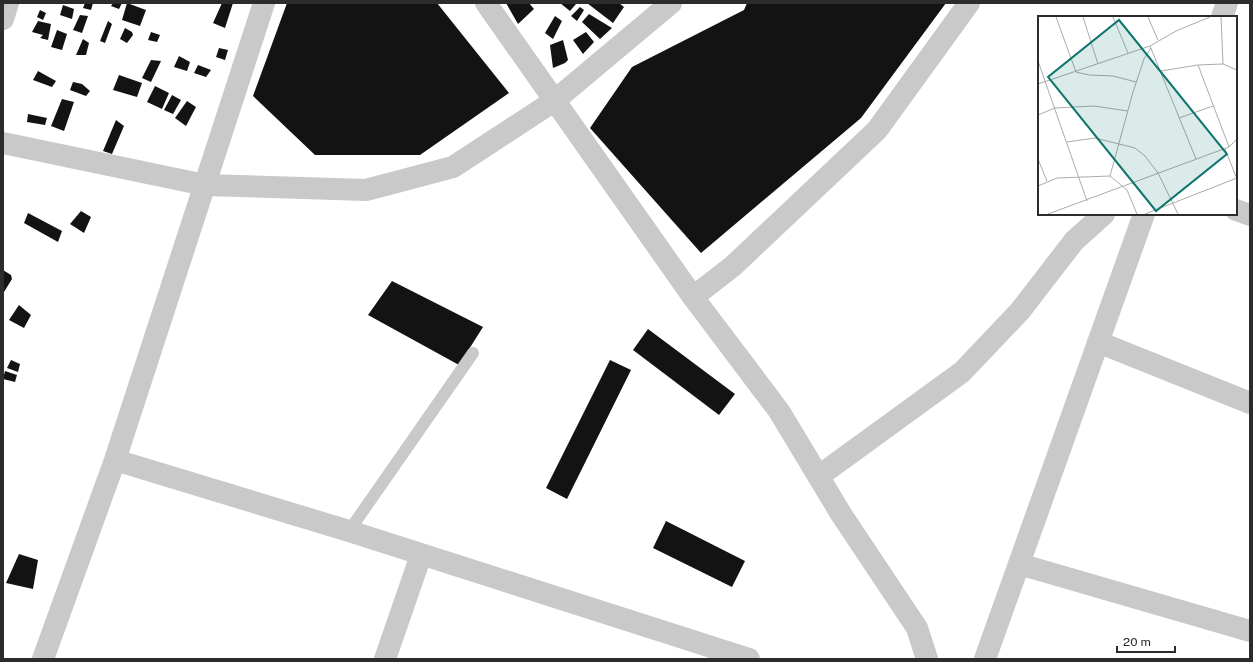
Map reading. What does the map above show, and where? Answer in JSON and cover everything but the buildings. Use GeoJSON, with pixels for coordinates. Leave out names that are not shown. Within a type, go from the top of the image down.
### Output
{"type":"FeatureCollection","features":[{"type":"Feature","properties":{"kind":"street"},"geometry":{"type":"LineString","coordinates":[[3,19],[8,3]]}},
{"type":"Feature","properties":{"kind":"street"},"geometry":{"type":"LineString","coordinates":[[43,659],[115,460],[264,3]]}},
{"type":"Feature","properties":{"kind":"street"},"geometry":{"type":"LineString","coordinates":[[486,3],[693,296],[779,410],[841,514],[917,628],[927,659]]}},
{"type":"Feature","properties":{"kind":"street"},"geometry":{"type":"LineString","coordinates":[[3,143],[205,185],[366,190],[453,167],[554,101],[671,3]]}},
{"type":"Feature","properties":{"kind":"street"},"geometry":{"type":"LineString","coordinates":[[693,296],[733,266],[877,130],[969,3]]}},
{"type":"Feature","properties":{"kind":"street"},"geometry":{"type":"LineString","coordinates":[[1222,16],[1227,3]]}},
{"type":"Feature","properties":{"kind":"street"},"geometry":{"type":"LineString","coordinates":[[1237,210],[1250,215]]}},
{"type":"Feature","properties":{"kind":"street"},"geometry":{"type":"LineString","coordinates":[[819,476],[962,372],[1020,311],[1074,241],[1103,215]]}},
{"type":"Feature","properties":{"kind":"street"},"geometry":{"type":"LineString","coordinates":[[985,659],[1144,215]]}},
{"type":"Feature","properties":{"kind":"street"},"geometry":{"type":"LineString","coordinates":[[1098,342],[1250,403]]}},
{"type":"Feature","properties":{"kind":"street"},"geometry":{"type":"LineString","coordinates":[[115,460],[349,531],[748,659]]}},
{"type":"Feature","properties":{"kind":"street"},"geometry":{"type":"LineString","coordinates":[[385,659],[421,555]]}},
{"type":"Feature","properties":{"kind":"street"},"geometry":{"type":"LineString","coordinates":[[1019,564],[1250,631]]}},
{"type":"Feature","properties":{"kind":"lane"},"geometry":{"type":"LineString","coordinates":[[349,531],[473,353]]}}]}
